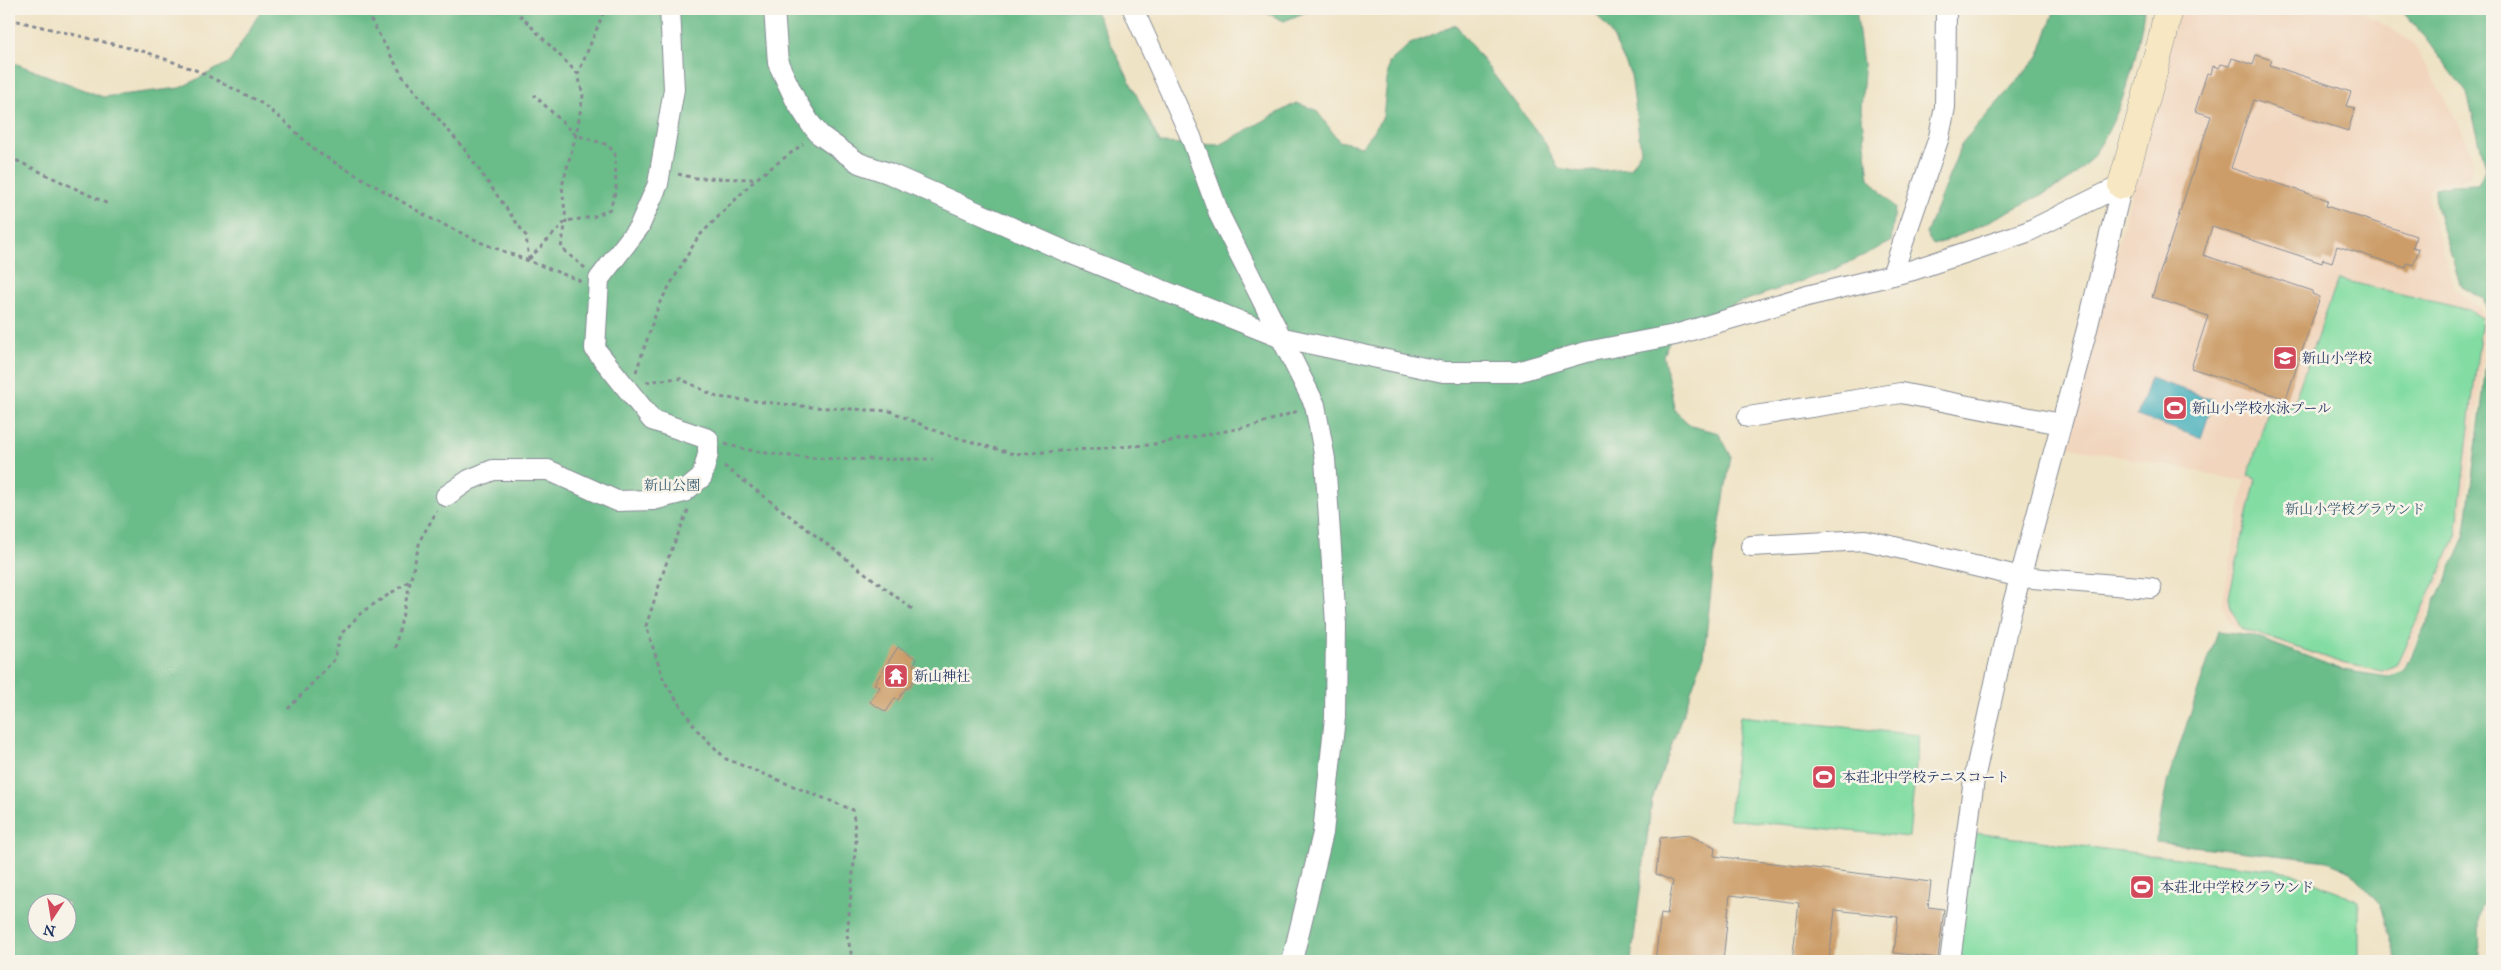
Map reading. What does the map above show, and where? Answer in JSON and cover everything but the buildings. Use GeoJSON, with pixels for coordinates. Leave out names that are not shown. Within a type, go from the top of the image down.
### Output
{"type":"FeatureCollection","features":[{"type":"Feature","properties":{"kind":"street"},"geometry":{"type":"LineString","coordinates":[[446,496],[469,480],[493,470],[548,470],[617,501],[654,500],[684,492],[702,477],[708,447],[652,420],[630,387],[594,349],[599,280],[639,227],[658,184],[674,89],[670,9]]}},
{"type":"Feature","properties":{"kind":"street"},"geometry":{"type":"LineString","coordinates":[[774,9],[778,63],[796,100],[820,135],[859,163],[888,173],[1067,252],[1279,337],[1443,372],[1517,372],[1586,352],[1675,335],[1807,296],[1892,275],[2027,232],[2122,185]]}},
{"type":"Feature","properties":{"kind":"street"},"geometry":{"type":"LineString","coordinates":[[1133,9],[1191,137],[1220,216],[1279,337],[1315,405],[1325,459],[1336,624],[1335,717],[1323,833],[1292,961]]}},
{"type":"Feature","properties":{"kind":"street"},"geometry":{"type":"LineString","coordinates":[[1892,275],[1939,137],[1945,107],[1946,9]]}},
{"type":"Feature","properties":{"kind":"street"},"geometry":{"type":"LineString","coordinates":[[1950,961],[1974,779],[2021,577],[2122,185],[2163,36],[2168,9]]}},
{"type":"Feature","properties":{"kind":"street"},"geometry":{"type":"LineString","coordinates":[[1748,417],[1901,393],[2061,424]]}},
{"type":"Feature","properties":{"kind":"street"},"geometry":{"type":"LineString","coordinates":[[1751,546],[1865,540],[2021,577],[2151,588]]}},
{"type":"Feature","properties":{"kind":"path"},"geometry":{"type":"LineString","coordinates":[[350,9],[368,15],[403,77],[465,150],[526,236],[529,260]]}},
{"type":"Feature","properties":{"kind":"path"},"geometry":{"type":"LineString","coordinates":[[514,9],[578,74],[583,96],[576,135],[562,186],[566,222],[561,248],[599,280]]}},
{"type":"Feature","properties":{"kind":"path"},"geometry":{"type":"LineString","coordinates":[[578,74],[605,9]]}},
{"type":"Feature","properties":{"kind":"path"},"geometry":{"type":"LineString","coordinates":[[9,19],[146,52],[198,71],[258,101],[284,120],[317,152],[387,194],[482,243],[580,281],[599,280]]}},
{"type":"Feature","properties":{"kind":"path"},"geometry":{"type":"LineString","coordinates":[[529,260],[566,222],[593,217],[610,209],[616,189],[615,154],[608,145],[576,135],[534,94]]}},
{"type":"Feature","properties":{"kind":"path"},"geometry":{"type":"LineString","coordinates":[[820,135],[797,147],[756,179],[698,237],[659,304],[630,387],[679,378],[717,397],[811,407],[890,411],[941,433],[1014,454],[1149,445],[1253,426],[1315,405]]}},
{"type":"Feature","properties":{"kind":"path"},"geometry":{"type":"LineString","coordinates":[[9,157],[108,204]]}},
{"type":"Feature","properties":{"kind":"path"},"geometry":{"type":"LineString","coordinates":[[661,170],[694,178],[756,179]]}},
{"type":"Feature","properties":{"kind":"path"},"geometry":{"type":"LineString","coordinates":[[708,447],[744,449],[815,459],[933,459]]}},
{"type":"Feature","properties":{"kind":"path"},"geometry":{"type":"LineString","coordinates":[[708,447],[915,611]]}},
{"type":"Feature","properties":{"kind":"path"},"geometry":{"type":"LineString","coordinates":[[702,477],[667,561],[646,626],[664,681],[696,730],[726,759],[853,810],[856,842],[847,935],[853,961]]}},
{"type":"Feature","properties":{"kind":"path"},"geometry":{"type":"LineString","coordinates":[[395,648],[420,540],[446,496]]}},
{"type":"Feature","properties":{"kind":"path"},"geometry":{"type":"LineString","coordinates":[[288,709],[334,660],[341,634],[362,612],[411,580]]}},
{"type":"Feature","properties":{"kind":"shaded area","name":"新山小学校"},"geometry":{"type":"Polygon","coordinates":[[[2178,9],[2358,9],[2412,42],[2456,119],[2474,162],[2471,176],[2463,180],[2437,183],[2428,191],[2429,205],[2455,290],[2477,306],[2485,317],[2479,399],[2460,537],[2404,667],[2386,674],[2344,667],[2242,630],[2229,623],[2222,604],[2245,481],[2066,446],[2066,437],[2146,141],[2178,9]]]}},
{"type":"Feature","properties":{"kind":"green space","name":"新山公園"},"geometry":{"type":"Polygon","coordinates":[[[262,9],[1094,9],[1160,143],[1220,145],[1296,103],[1316,110],[1339,141],[1362,146],[1383,117],[1389,63],[1410,44],[1456,25],[1544,141],[1558,168],[1581,172],[1630,168],[1641,151],[1631,75],[1610,31],[1592,9],[1856,9],[1864,72],[1861,109],[1869,178],[1895,208],[1891,242],[1831,271],[1677,324],[1663,355],[1675,411],[1691,426],[1719,433],[1731,456],[1715,553],[1704,655],[1652,800],[1631,961],[9,961],[9,61],[103,97],[180,88],[230,62],[262,9]]]}},
{"type":"Feature","properties":{"kind":"green space"},"geometry":{"type":"Polygon","coordinates":[[[1258,9],[1313,9],[1284,21],[1258,9]]]}},
{"type":"Feature","properties":{"kind":"green space"},"geometry":{"type":"Polygon","coordinates":[[[2055,9],[2144,9],[2136,53],[2129,78],[2121,103],[2110,127],[2084,167],[2067,181],[1974,229],[1933,245],[1926,234],[1962,143],[2039,56],[2055,9]]]}},
{"type":"Feature","properties":{"kind":"green space"},"geometry":{"type":"Polygon","coordinates":[[[2400,9],[2492,9],[2492,872],[2479,917],[2480,961],[2397,961],[2381,905],[2349,870],[2328,861],[2156,842],[2167,783],[2218,631],[2250,635],[2343,670],[2387,677],[2405,670],[2464,539],[2482,402],[2490,318],[2483,298],[2461,287],[2436,206],[2435,188],[2450,185],[2478,184],[2486,167],[2467,93],[2425,37],[2400,9]]]}},
{"type":"Feature","properties":{"kind":"green space","name":"新山小学校グラウンド"},"geometry":{"type":"Polygon","coordinates":[[[2338,279],[2469,310],[2482,318],[2456,536],[2398,664],[2382,671],[2342,663],[2241,628],[2231,609],[2229,596],[2256,479],[2248,476],[2271,402],[2292,407],[2338,279]]]}},
{"type":"Feature","properties":{"kind":"green space","name":"本荘北中学校テニスコート"},"geometry":{"type":"Polygon","coordinates":[[[1740,716],[1919,735],[1909,837],[1729,819],[1740,716]]]}},
{"type":"Feature","properties":{"kind":"green space","name":"本荘北中学校グラウンド"},"geometry":{"type":"Polygon","coordinates":[[[1967,832],[2291,872],[2359,901],[2359,961],[1950,961],[1967,832]]]}},
{"type":"Feature","properties":{"kind":"water","name":"新山小学校水泳プール"},"geometry":{"type":"Polygon","coordinates":[[[2150,378],[2214,400],[2201,438],[2137,416],[2150,378]]]}},
{"type":"Feature","properties":{"kind":"place","name":"新山小学校"},"geometry":{"type":"Point","coordinates":[2285,358]}},
{"type":"Feature","properties":{"kind":"place","name":"新山小学校水泳プール"},"geometry":{"type":"Point","coordinates":[2175,408]}},
{"type":"Feature","properties":{"kind":"place","name":"新山神社"},"geometry":{"type":"Point","coordinates":[896,676]}},
{"type":"Feature","properties":{"kind":"place","name":"本荘北中学校テニスコート"},"geometry":{"type":"Point","coordinates":[1824,777]}},
{"type":"Feature","properties":{"kind":"place","name":"本荘北中学校グラウンド"},"geometry":{"type":"Point","coordinates":[2142,887]}}]}
